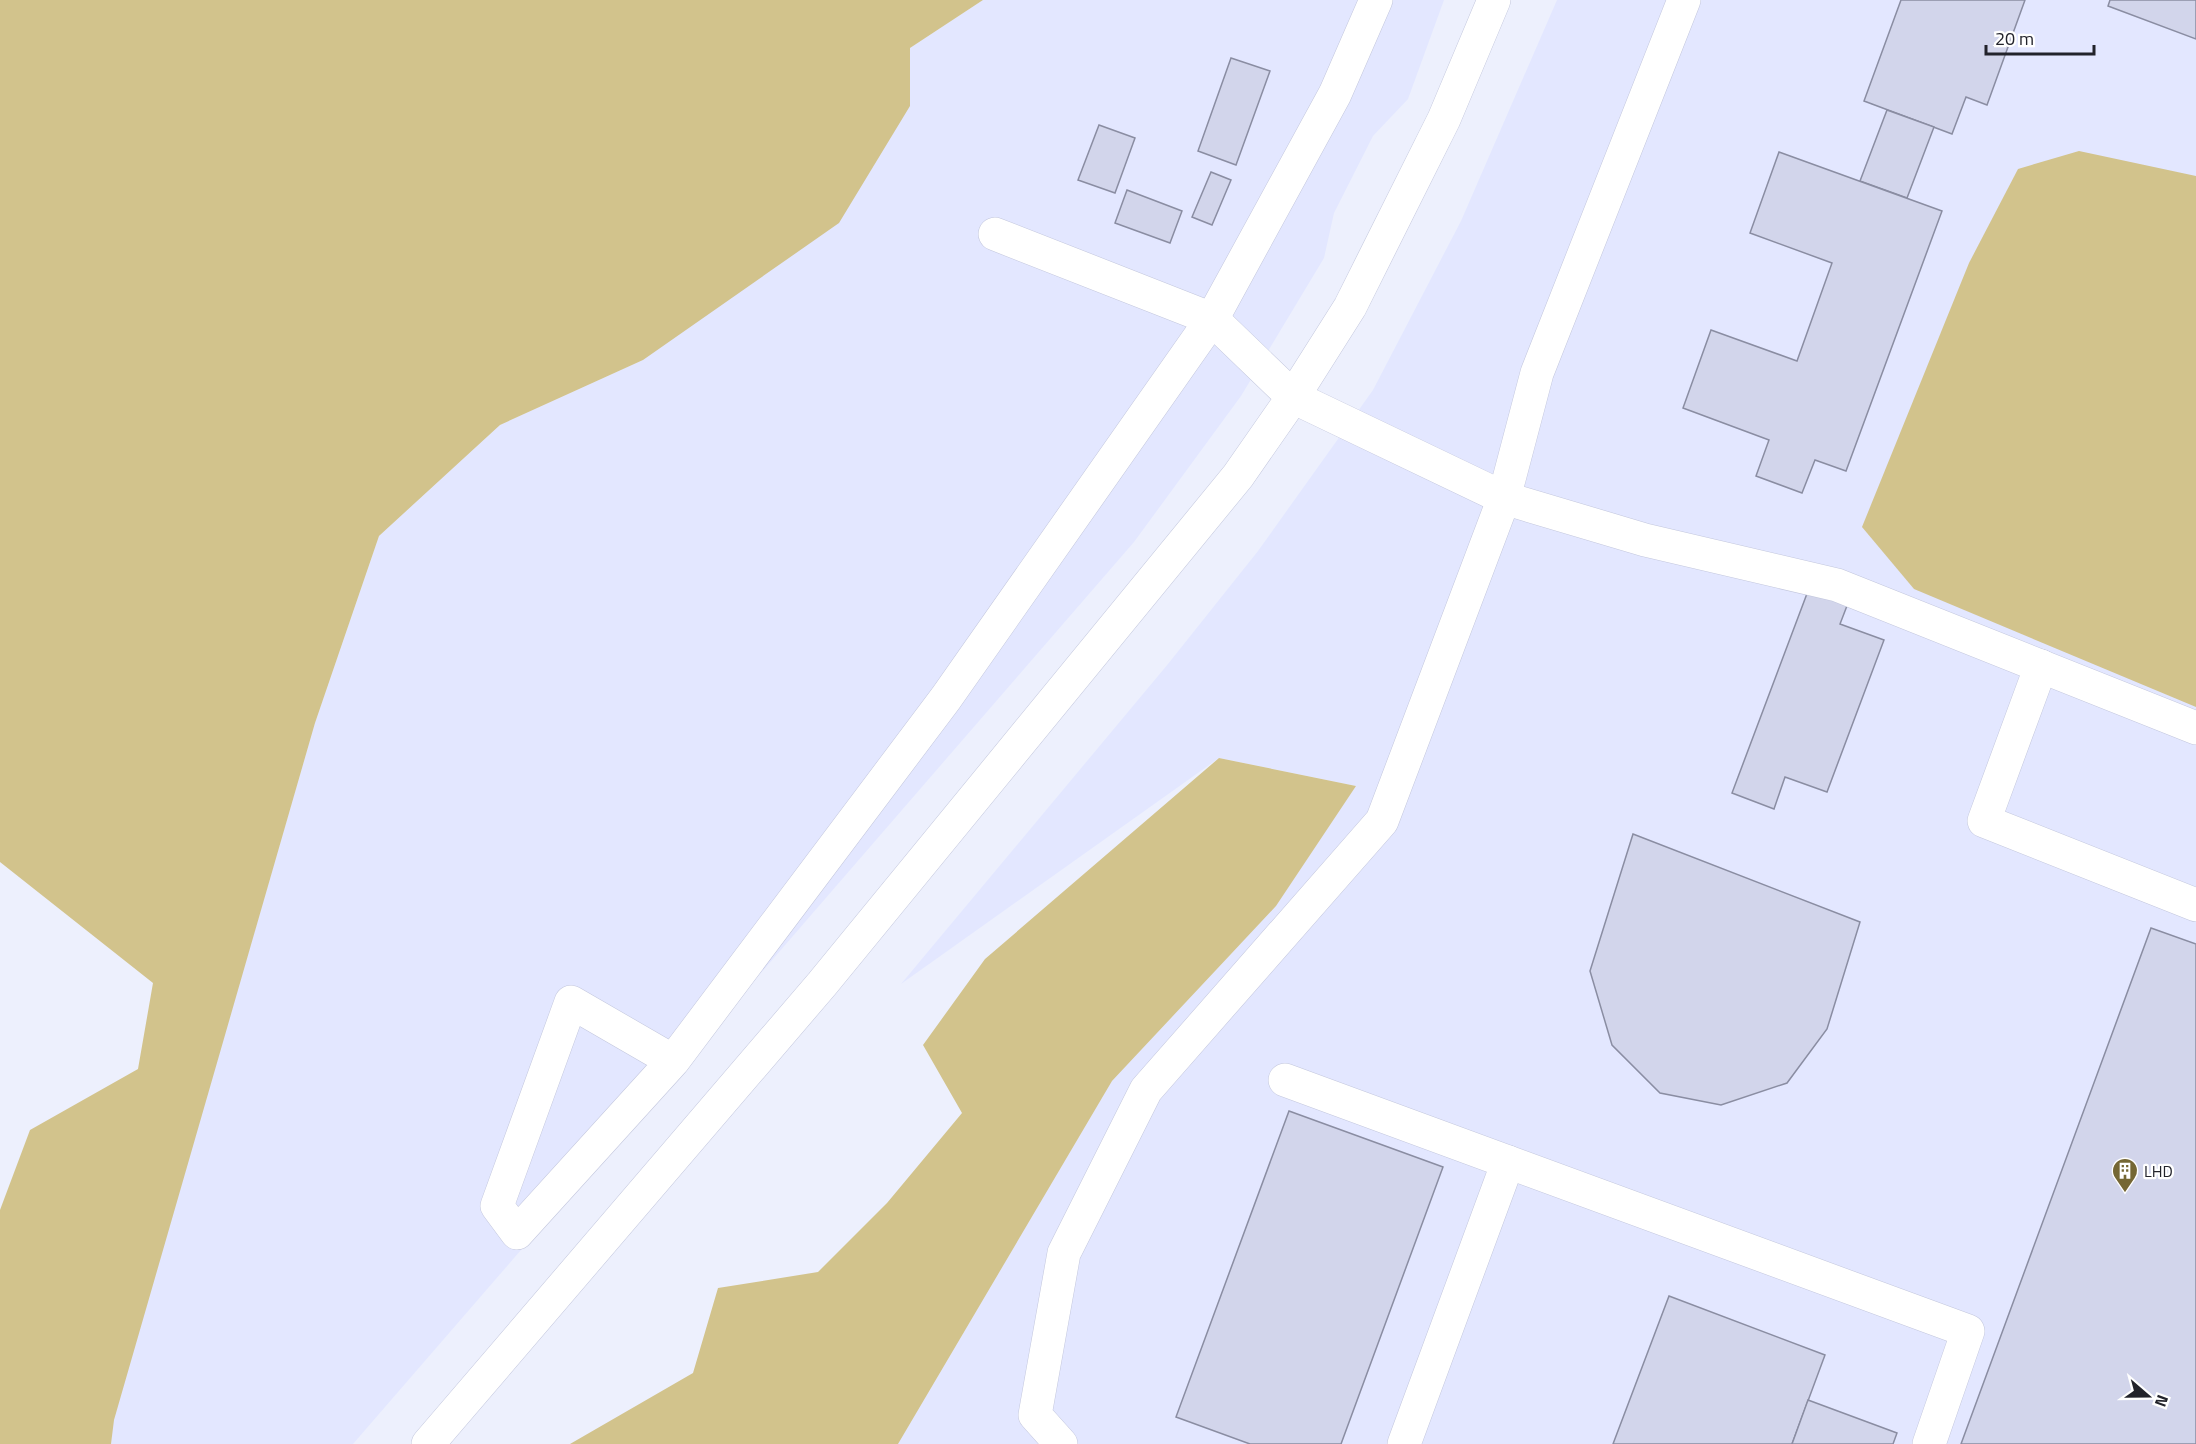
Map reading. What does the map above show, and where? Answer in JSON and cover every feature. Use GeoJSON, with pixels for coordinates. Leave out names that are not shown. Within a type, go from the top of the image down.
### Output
{"type":"FeatureCollection","features":[{"type":"Feature","properties":{"kind":"street"},"geometry":{"type":"LineString","coordinates":[[673,1061],[571,1002],[497,1206],[518,1233],[673,1061],[946,698],[1212,319],[1335,94],[1376,0]]}},
{"type":"Feature","properties":{"kind":"street"},"geometry":{"type":"LineString","coordinates":[[428,1444],[901,890],[1238,476],[1293,397],[1355,296],[1443,119],[1494,0]]}},
{"type":"Feature","properties":{"kind":"street"},"geometry":{"type":"LineString","coordinates":[[1061,1444],[1035,1415],[1064,1253],[1146,1090],[1382,821],[1504,498],[1537,373],[1679,1]]}},
{"type":"Feature","properties":{"kind":"street"},"geometry":{"type":"LineString","coordinates":[[995,234],[1212,319],[1293,397],[1504,498],[1645,540],[1838,585],[2196,728]]}},
{"type":"Feature","properties":{"kind":"street"},"geometry":{"type":"LineString","coordinates":[[2042,666],[1984,821],[2196,905]]}},
{"type":"Feature","properties":{"kind":"street"},"geometry":{"type":"LineString","coordinates":[[1285,1080],[1968,1331],[1929,1444]]}},
{"type":"Feature","properties":{"kind":"street"},"geometry":{"type":"LineString","coordinates":[[1404,1444],[1508,1162]]}},
{"type":"Feature","properties":{"kind":"shaded area"},"geometry":{"type":"Polygon","coordinates":[[[0,0],[983,0],[910,48],[910,106],[839,223],[643,360],[500,425],[379,536],[315,723],[114,1420],[111,1444],[0,1444],[0,1210],[30,1130],[138,1069],[153,983],[0,862],[0,0]]]}},
{"type":"Feature","properties":{"kind":"shaded area"},"geometry":{"type":"Polygon","coordinates":[[[983,0],[1444,0],[1408,99],[1373,136],[1334,213],[1324,258],[1241,396],[1134,542],[353,1444],[111,1444],[113,1420],[315,723],[379,536],[500,425],[643,360],[910,106],[910,48],[983,0]]]}},
{"type":"Feature","properties":{"kind":"shaded area"},"geometry":{"type":"Polygon","coordinates":[[[1557,0],[2196,0],[2196,1444],[898,1444],[1112,1081],[1276,906],[1356,786],[1219,758],[901,984],[1168,664],[1258,551],[1373,390],[1461,221],[1557,0]]]}},
{"type":"Feature","properties":{"kind":"shaded area"},"geometry":{"type":"Polygon","coordinates":[[[2079,151],[2196,176],[2196,707],[1914,589],[1862,527],[1969,263],[2018,169],[2079,151]]]}},
{"type":"Feature","properties":{"kind":"shaded area"},"geometry":{"type":"Polygon","coordinates":[[[1219,758],[1356,786],[1276,906],[1112,1081],[898,1444],[570,1444],[693,1373],[718,1288],[818,1272],[887,1203],[962,1113],[923,1045],[985,959],[1219,758]]]}},
{"type":"Feature","properties":{"kind":"building"},"geometry":{"type":"Polygon","coordinates":[[[1901,0],[2025,0],[1987,105],[1966,97],[1952,134],[1864,101],[1901,0]]]}},
{"type":"Feature","properties":{"kind":"building"},"geometry":{"type":"Polygon","coordinates":[[[2110,0],[2196,0],[2196,39],[2108,6],[2110,0]]]}},
{"type":"Feature","properties":{"kind":"building"},"geometry":{"type":"Polygon","coordinates":[[[1231,58],[1270,71],[1236,165],[1198,151],[1231,58]]]}},
{"type":"Feature","properties":{"kind":"building"},"geometry":{"type":"Polygon","coordinates":[[[1887,110],[1934,127],[1907,198],[1860,181],[1887,110]]]}},
{"type":"Feature","properties":{"kind":"building"},"geometry":{"type":"Polygon","coordinates":[[[1099,125],[1135,138],[1115,193],[1078,180],[1099,125]]]}},
{"type":"Feature","properties":{"kind":"building"},"geometry":{"type":"Polygon","coordinates":[[[1779,152],[1942,211],[1846,471],[1815,460],[1802,493],[1756,476],[1769,440],[1683,408],[1711,330],[1797,361],[1832,263],[1750,233],[1779,152]]]}},
{"type":"Feature","properties":{"kind":"building"},"geometry":{"type":"Polygon","coordinates":[[[1211,172],[1231,180],[1212,225],[1192,217],[1211,172]]]}},
{"type":"Feature","properties":{"kind":"building"},"geometry":{"type":"Polygon","coordinates":[[[1127,190],[1182,211],[1170,243],[1115,223],[1127,190]]]}},
{"type":"Feature","properties":{"kind":"building"},"geometry":{"type":"Polygon","coordinates":[[[1811,583],[1850,598],[1840,624],[1884,640],[1827,792],[1785,777],[1774,809],[1732,793],[1811,583]]]}},
{"type":"Feature","properties":{"kind":"building"},"geometry":{"type":"Polygon","coordinates":[[[1633,834],[1860,922],[1827,1029],[1787,1083],[1721,1105],[1660,1093],[1612,1045],[1590,971],[1633,834]]]}},
{"type":"Feature","properties":{"kind":"building","name":"LHD"},"geometry":{"type":"Polygon","coordinates":[[[2151,928],[2196,944],[2196,1444],[1961,1444],[2151,928]]]}},
{"type":"Feature","properties":{"kind":"building"},"geometry":{"type":"Polygon","coordinates":[[[1289,1111],[1443,1167],[1341,1444],[1250,1444],[1176,1417],[1289,1111]]]}},
{"type":"Feature","properties":{"kind":"building"},"geometry":{"type":"Polygon","coordinates":[[[1669,1296],[1825,1355],[1792,1444],[1613,1444],[1669,1296]]]}},
{"type":"Feature","properties":{"kind":"building"},"geometry":{"type":"Polygon","coordinates":[[[1808,1400],[1897,1433],[1893,1444],[1792,1444],[1808,1400]]]}},
{"type":"Feature","properties":{"kind":"place","name":"LHD"},"geometry":{"type":"Point","coordinates":[2125,1194]}}]}
